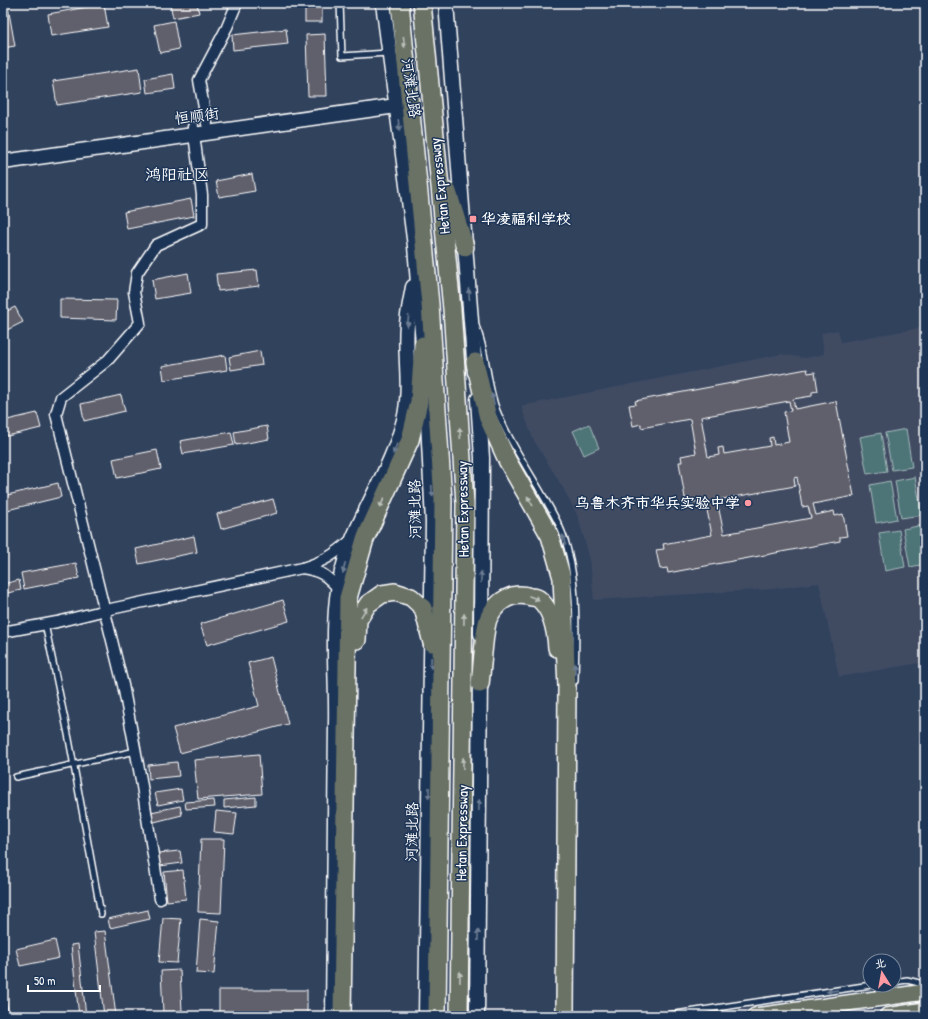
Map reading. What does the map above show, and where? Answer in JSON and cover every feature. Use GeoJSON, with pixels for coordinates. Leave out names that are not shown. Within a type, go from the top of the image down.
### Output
{"type":"FeatureCollection","features":[{"type":"Feature","properties":{"kind":"highway","name":"Hetan Expressway"},"geometry":{"type":"LineString","coordinates":[[400,3],[430,304],[443,500],[437,1016]]}},
{"type":"Feature","properties":{"kind":"highway","name":"Hetan Expressway"},"geometry":{"type":"LineString","coordinates":[[422,3],[452,309],[465,504],[459,1016]]}},
{"type":"Feature","properties":{"kind":"highway"},"geometry":{"type":"LineString","coordinates":[[413,132],[415,246]]}},
{"type":"Feature","properties":{"kind":"highway"},"geometry":{"type":"LineString","coordinates":[[438,158],[465,247]]}},
{"type":"Feature","properties":{"kind":"highway"},"geometry":{"type":"LineString","coordinates":[[348,1016],[351,677],[348,598],[365,539],[410,440],[419,402],[423,345]]}},
{"type":"Feature","properties":{"kind":"highway"},"geometry":{"type":"LineString","coordinates":[[475,362],[488,418],[507,460],[550,536],[560,571],[566,636],[567,685],[565,1016]]}},
{"type":"Feature","properties":{"kind":"highway"},"geometry":{"type":"LineString","coordinates":[[342,1016],[351,677],[358,620],[368,604],[382,594],[395,592],[411,597],[423,608],[432,643]]}},
{"type":"Feature","properties":{"kind":"highway"},"geometry":{"type":"LineString","coordinates":[[480,684],[488,618],[500,602],[512,594],[525,595],[539,599],[547,610],[556,634],[567,685],[556,1000],[553,1016]]}},
{"type":"Feature","properties":{"kind":"main road"},"geometry":{"type":"LineString","coordinates":[[755,1016],[925,992]]}},
{"type":"Feature","properties":{"kind":"main road"},"geometry":{"type":"LineString","coordinates":[[887,1016],[925,1010]]}},
{"type":"Feature","properties":{"kind":"street"},"geometry":{"type":"LineString","coordinates":[[160,900],[136,751],[123,685],[106,610],[56,414],[61,397],[108,360],[140,323],[134,292],[137,273],[156,245],[202,224],[202,195],[198,128],[199,80],[227,27],[237,3]]}},
{"type":"Feature","properties":{"kind":"street","name":"河滩北路"},"geometry":{"type":"LineString","coordinates":[[383,3],[415,246],[428,400],[433,522],[426,1016]]}},
{"type":"Feature","properties":{"kind":"street"},"geometry":{"type":"LineString","coordinates":[[446,3],[482,458],[477,1016]]}},
{"type":"Feature","properties":{"kind":"street","name":"恒顺街"},"geometry":{"type":"LineString","coordinates":[[3,154],[395,102]]}},
{"type":"Feature","properties":{"kind":"street","name":"恒顺街"},"geometry":{"type":"LineString","coordinates":[[3,162],[198,128]]}},
{"type":"Feature","properties":{"kind":"street"},"geometry":{"type":"LineString","coordinates":[[333,1016],[336,710],[335,629],[339,589],[352,539],[357,526],[396,449],[404,419],[409,392],[407,324],[417,269]]}},
{"type":"Feature","properties":{"kind":"street"},"geometry":{"type":"LineString","coordinates":[[3,632],[302,568],[322,562],[337,553],[352,539]]}},
{"type":"Feature","properties":{"kind":"street"},"geometry":{"type":"LineString","coordinates":[[302,568],[318,570],[328,577],[339,589]]}},
{"type":"Feature","properties":{"kind":"lane"},"geometry":{"type":"LineString","coordinates":[[340,3],[342,56],[389,53]]}},
{"type":"Feature","properties":{"kind":"lane"},"geometry":{"type":"LineString","coordinates":[[471,314],[483,340],[489,380],[496,410],[516,450],[560,526],[569,560],[574,588],[567,685]]}},
{"type":"Feature","properties":{"kind":"lane"},"geometry":{"type":"LineString","coordinates":[[45,624],[74,763],[101,914]]}},
{"type":"Feature","properties":{"kind":"lane"},"geometry":{"type":"LineString","coordinates":[[16,777],[74,763],[136,751]]}},
{"type":"Feature","properties":{"kind":"lane"},"geometry":{"type":"LineString","coordinates":[[571,1016],[572,860]]}},
{"type":"Feature","properties":{"kind":"lane"},"geometry":{"type":"LineString","coordinates":[[902,981],[907,980],[924,984],[925,986]]}},
{"type":"Feature","properties":{"kind":"lane"},"geometry":{"type":"LineString","coordinates":[[662,1016],[862,986]]}},
{"type":"Feature","properties":{"kind":"shaded area","name":"乌鲁木齐市华兵实验中学"},"geometry":{"type":"Polygon","coordinates":[[[925,327],[925,662],[839,677],[819,583],[773,589],[594,600],[590,560],[578,517],[563,488],[533,439],[521,406],[781,354],[805,358],[824,354],[821,333],[838,330],[841,342],[925,327]]]}},
{"type":"Feature","properties":{"kind":"green space"},"geometry":{"type":"Polygon","coordinates":[[[589,424],[599,448],[584,455],[573,431],[589,424]]]}},
{"type":"Feature","properties":{"kind":"green space"},"geometry":{"type":"Polygon","coordinates":[[[906,429],[912,467],[892,470],[885,433],[906,429]]]}},
{"type":"Feature","properties":{"kind":"green space"},"geometry":{"type":"Polygon","coordinates":[[[881,433],[887,471],[867,474],[860,437],[881,433]]]}},
{"type":"Feature","properties":{"kind":"green space"},"geometry":{"type":"Polygon","coordinates":[[[915,477],[922,515],[901,518],[895,481],[915,477]]]}},
{"type":"Feature","properties":{"kind":"green space"},"geometry":{"type":"Polygon","coordinates":[[[890,481],[897,519],[876,523],[870,485],[890,481]]]}},
{"type":"Feature","properties":{"kind":"green space"},"geometry":{"type":"Polygon","coordinates":[[[923,525],[925,564],[910,567],[903,529],[923,525]]]}},
{"type":"Feature","properties":{"kind":"green space"},"geometry":{"type":"Polygon","coordinates":[[[899,530],[905,567],[885,571],[879,533],[899,530]]]}},
{"type":"Feature","properties":{"kind":"building"},"geometry":{"type":"Polygon","coordinates":[[[170,3],[197,3],[199,13],[173,18],[170,3]]]}},
{"type":"Feature","properties":{"kind":"building"},"geometry":{"type":"Polygon","coordinates":[[[305,3],[322,3],[322,22],[305,22],[305,3]]]}},
{"type":"Feature","properties":{"kind":"building"},"geometry":{"type":"Polygon","coordinates":[[[104,4],[108,27],[51,36],[48,14],[104,4]]]}},
{"type":"Feature","properties":{"kind":"building"},"geometry":{"type":"Polygon","coordinates":[[[8,7],[15,46],[3,48],[3,8],[8,7]]]}},
{"type":"Feature","properties":{"kind":"building"},"geometry":{"type":"Polygon","coordinates":[[[174,21],[179,49],[160,53],[154,25],[174,21]]]}},
{"type":"Feature","properties":{"kind":"building"},"geometry":{"type":"Polygon","coordinates":[[[286,29],[288,44],[233,50],[232,35],[286,29]]]}},
{"type":"Feature","properties":{"kind":"building"},"geometry":{"type":"Polygon","coordinates":[[[325,34],[327,96],[308,96],[306,35],[325,34]]]}},
{"type":"Feature","properties":{"kind":"building"},"geometry":{"type":"Polygon","coordinates":[[[139,68],[142,92],[57,105],[53,81],[139,68]]]}},
{"type":"Feature","properties":{"kind":"building"},"geometry":{"type":"Polygon","coordinates":[[[173,74],[175,89],[147,93],[145,79],[173,74]]]}},
{"type":"Feature","properties":{"kind":"building"},"geometry":{"type":"Polygon","coordinates":[[[252,174],[255,191],[219,197],[216,181],[252,174]]]}},
{"type":"Feature","properties":{"kind":"building"},"geometry":{"type":"Polygon","coordinates":[[[191,199],[194,216],[127,229],[124,212],[191,199]]]}},
{"type":"Feature","properties":{"kind":"building"},"geometry":{"type":"Polygon","coordinates":[[[257,270],[259,286],[218,291],[216,274],[257,270]]]}},
{"type":"Feature","properties":{"kind":"building"},"geometry":{"type":"Polygon","coordinates":[[[188,273],[191,293],[155,299],[152,280],[188,273]]]}},
{"type":"Feature","properties":{"kind":"building"},"geometry":{"type":"Polygon","coordinates":[[[60,299],[117,300],[116,320],[60,318],[60,299]]]}},
{"type":"Feature","properties":{"kind":"building"},"geometry":{"type":"Polygon","coordinates":[[[15,307],[23,322],[3,332],[3,313],[15,307]]]}},
{"type":"Feature","properties":{"kind":"building"},"geometry":{"type":"Polygon","coordinates":[[[260,351],[262,365],[231,370],[229,357],[260,351]]]}},
{"type":"Feature","properties":{"kind":"building"},"geometry":{"type":"Polygon","coordinates":[[[225,355],[227,370],[164,380],[162,366],[225,355]]]}},
{"type":"Feature","properties":{"kind":"building"},"geometry":{"type":"Polygon","coordinates":[[[807,369],[808,373],[815,372],[818,391],[812,392],[812,396],[793,399],[795,409],[836,401],[854,496],[813,504],[816,515],[834,511],[835,516],[843,514],[847,536],[840,537],[840,541],[668,573],[667,568],[660,569],[656,550],[664,549],[663,544],[712,535],[705,500],[690,503],[689,498],[685,498],[679,462],[682,462],[681,456],[696,453],[690,419],[641,428],[641,424],[633,426],[629,405],[636,404],[635,401],[807,369]],[[789,401],[701,417],[708,457],[719,455],[718,448],[723,447],[724,454],[770,446],[769,438],[773,437],[774,445],[789,442],[784,412],[791,411],[789,401]],[[797,477],[794,478],[795,486],[717,500],[724,534],[811,518],[808,506],[802,507],[797,477]]]}},
{"type":"Feature","properties":{"kind":"building"},"geometry":{"type":"Polygon","coordinates":[[[121,395],[125,411],[84,421],[81,404],[121,395]]]}},
{"type":"Feature","properties":{"kind":"building"},"geometry":{"type":"Polygon","coordinates":[[[37,413],[41,428],[3,437],[3,421],[37,413]]]}},
{"type":"Feature","properties":{"kind":"building"},"geometry":{"type":"Polygon","coordinates":[[[267,426],[269,439],[236,445],[234,432],[267,426]]]}},
{"type":"Feature","properties":{"kind":"building"},"geometry":{"type":"Polygon","coordinates":[[[231,432],[234,445],[183,454],[180,441],[231,432]]]}},
{"type":"Feature","properties":{"kind":"building"},"geometry":{"type":"Polygon","coordinates":[[[157,450],[161,469],[117,478],[113,459],[157,450]]]}},
{"type":"Feature","properties":{"kind":"building"},"geometry":{"type":"Polygon","coordinates":[[[58,483],[61,497],[3,511],[3,496],[58,483]]]}},
{"type":"Feature","properties":{"kind":"building"},"geometry":{"type":"Polygon","coordinates":[[[273,499],[277,513],[221,529],[217,514],[273,499]]]}},
{"type":"Feature","properties":{"kind":"building"},"geometry":{"type":"Polygon","coordinates":[[[194,536],[197,552],[139,564],[136,549],[194,536]]]}},
{"type":"Feature","properties":{"kind":"building"},"geometry":{"type":"Polygon","coordinates":[[[76,563],[79,578],[24,589],[21,573],[76,563]]]}},
{"type":"Feature","properties":{"kind":"building"},"geometry":{"type":"Polygon","coordinates":[[[19,580],[21,590],[3,594],[3,584],[19,580]]]}},
{"type":"Feature","properties":{"kind":"building"},"geometry":{"type":"Polygon","coordinates":[[[283,600],[289,621],[207,645],[200,624],[283,600]]]}},
{"type":"Feature","properties":{"kind":"building"},"geometry":{"type":"Polygon","coordinates":[[[271,657],[288,724],[180,753],[173,728],[259,706],[248,663],[271,657]]]}},
{"type":"Feature","properties":{"kind":"building"},"geometry":{"type":"Polygon","coordinates":[[[259,754],[262,794],[198,799],[194,760],[259,754]]]}},
{"type":"Feature","properties":{"kind":"building"},"geometry":{"type":"Polygon","coordinates":[[[177,762],[179,776],[149,779],[148,765],[177,762]]]}},
{"type":"Feature","properties":{"kind":"building"},"geometry":{"type":"Polygon","coordinates":[[[181,789],[183,800],[158,805],[155,793],[181,789]]]}},
{"type":"Feature","properties":{"kind":"building"},"geometry":{"type":"Polygon","coordinates":[[[256,797],[256,805],[224,808],[224,800],[256,797]]]}},
{"type":"Feature","properties":{"kind":"building"},"geometry":{"type":"Polygon","coordinates":[[[214,800],[215,807],[186,809],[185,802],[214,800]]]}},
{"type":"Feature","properties":{"kind":"building"},"geometry":{"type":"Polygon","coordinates":[[[180,806],[182,815],[154,822],[151,812],[180,806]]]}},
{"type":"Feature","properties":{"kind":"building"},"geometry":{"type":"Polygon","coordinates":[[[216,811],[237,813],[234,834],[214,832],[216,811]]]}},
{"type":"Feature","properties":{"kind":"building"},"geometry":{"type":"Polygon","coordinates":[[[201,839],[224,839],[221,913],[198,912],[201,839]]]}},
{"type":"Feature","properties":{"kind":"building"},"geometry":{"type":"Polygon","coordinates":[[[180,851],[182,863],[160,866],[158,853],[180,851]]]}},
{"type":"Feature","properties":{"kind":"building"},"geometry":{"type":"Polygon","coordinates":[[[183,870],[186,899],[167,901],[164,872],[183,870]]]}},
{"type":"Feature","properties":{"kind":"building"},"geometry":{"type":"Polygon","coordinates":[[[148,910],[150,919],[110,928],[108,919],[148,910]]]}},
{"type":"Feature","properties":{"kind":"building"},"geometry":{"type":"Polygon","coordinates":[[[163,918],[181,919],[177,963],[159,962],[163,918]]]}},
{"type":"Feature","properties":{"kind":"building"},"geometry":{"type":"Polygon","coordinates":[[[200,919],[219,921],[214,974],[196,973],[200,919]]]}},
{"type":"Feature","properties":{"kind":"building"},"geometry":{"type":"Polygon","coordinates":[[[105,931],[116,1016],[104,1016],[94,932],[105,931]]]}},
{"type":"Feature","properties":{"kind":"building"},"geometry":{"type":"Polygon","coordinates":[[[55,940],[59,958],[20,966],[16,949],[55,940]]]}},
{"type":"Feature","properties":{"kind":"building"},"geometry":{"type":"Polygon","coordinates":[[[78,944],[86,1016],[79,1016],[71,945],[78,944]]]}},
{"type":"Feature","properties":{"kind":"building"},"geometry":{"type":"Polygon","coordinates":[[[180,970],[182,1011],[163,1012],[161,971],[180,970]]]}},
{"type":"Feature","properties":{"kind":"building"},"geometry":{"type":"Polygon","coordinates":[[[3,982],[9,1016],[3,1016],[3,982]]]}},
{"type":"Feature","properties":{"kind":"building"},"geometry":{"type":"Polygon","coordinates":[[[219,990],[307,990],[307,1016],[219,1016],[219,990]]]}},
{"type":"Feature","properties":{"kind":"place","name":"华凌福利学校"},"geometry":{"type":"Point","coordinates":[473,219]}},
{"type":"Feature","properties":{"kind":"place","name":"乌鲁木齐市华兵实验中学"},"geometry":{"type":"Point","coordinates":[748,503]}},
{"type":"Feature","properties":{"kind":"district","name":"鸿阳社区"},"geometry":{"type":"Point","coordinates":[177,174]}}]}
